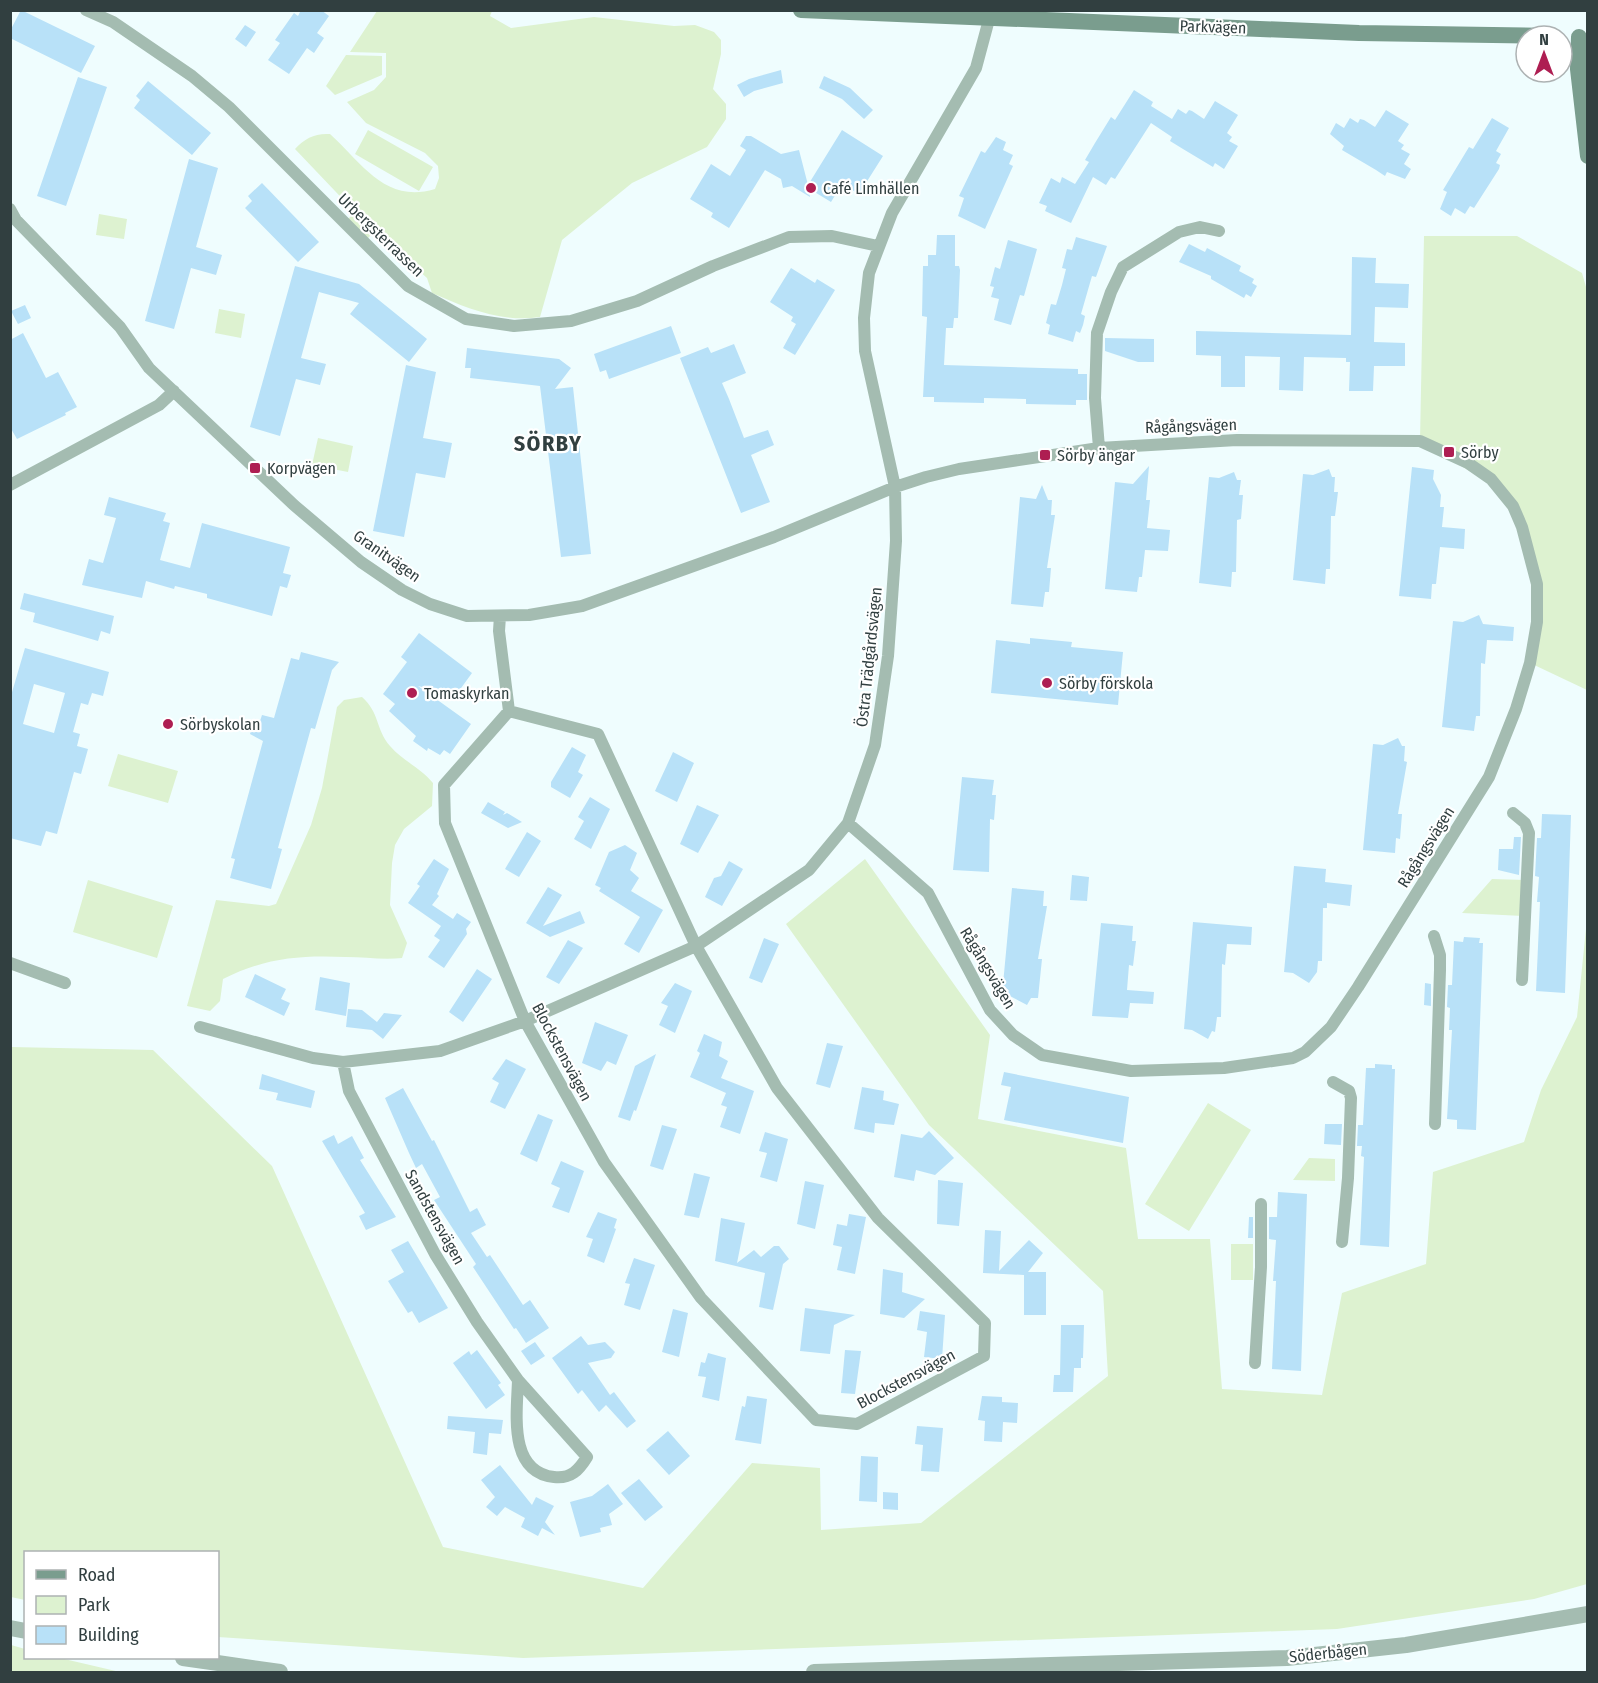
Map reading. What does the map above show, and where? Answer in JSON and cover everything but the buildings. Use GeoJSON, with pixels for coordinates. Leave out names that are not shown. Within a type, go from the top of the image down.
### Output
{"type":"FeatureCollection","features":[{"type":"Feature","properties":{"kind":"main road","name":"Parkvägen"},"geometry":{"type":"LineString","coordinates":[[801,10],[990,14],[1359,33],[1514,35]]}},
{"type":"Feature","properties":{"kind":"main road"},"geometry":{"type":"LineString","coordinates":[[1576,37],[1587,156]]}},
{"type":"Feature","properties":{"kind":"street","name":"Urbergsterrassen"},"geometry":{"type":"LineString","coordinates":[[86,10],[122,28],[201,84],[229,107],[408,286],[466,319],[514,326],[571,321],[638,302],[713,266],[789,237],[832,236],[878,246]]}},
{"type":"Feature","properties":{"kind":"street","name":"Östra Trädgårdsvägen"},"geometry":{"type":"LineString","coordinates":[[200,1027],[312,1058],[343,1062],[440,1051],[525,1021],[696,946],[808,870],[848,823],[875,745],[888,656],[896,541],[895,487],[865,351],[864,318],[869,273],[892,213],[975,68],[990,14]]}},
{"type":"Feature","properties":{"kind":"street","name":"Granitvägen"},"geometry":{"type":"LineString","coordinates":[[12,218],[120,327],[149,368],[295,506],[362,561],[402,590],[430,604],[467,616],[529,615],[582,606],[774,537],[895,487]]}},
{"type":"Feature","properties":{"kind":"street"},"geometry":{"type":"LineString","coordinates":[[1099,448],[1095,398],[1097,333],[1111,292],[1123,267],[1179,232],[1200,227],[1219,231]]}},
{"type":"Feature","properties":{"kind":"street"},"geometry":{"type":"LineString","coordinates":[[10,485],[159,405],[174,391]]}},
{"type":"Feature","properties":{"kind":"street","name":"Rågångsvägen"},"geometry":{"type":"LineString","coordinates":[[848,823],[928,893],[990,1010],[1013,1035],[1042,1055],[1131,1071],[1224,1068],[1293,1058],[1305,1052],[1330,1027],[1358,987],[1489,777],[1516,708],[1532,653],[1537,622],[1537,584],[1522,527],[1513,506],[1491,479],[1476,468],[1449,452],[1420,441],[1237,440],[1099,448],[960,469],[895,487]]}},
{"type":"Feature","properties":{"kind":"street"},"geometry":{"type":"LineString","coordinates":[[500,616],[499,631],[509,711]]}},
{"type":"Feature","properties":{"kind":"street","name":"Blockstensvägen"},"geometry":{"type":"LineString","coordinates":[[509,711],[598,734],[696,946],[777,1088],[878,1218],[985,1323],[984,1356],[857,1424],[816,1420],[701,1298],[604,1162],[525,1021],[445,823],[444,785],[509,711]]}},
{"type":"Feature","properties":{"kind":"street"},"geometry":{"type":"LineString","coordinates":[[1513,813],[1525,823],[1529,833],[1522,980]]}},
{"type":"Feature","properties":{"kind":"street"},"geometry":{"type":"LineString","coordinates":[[1434,936],[1440,955],[1435,1124]]}},
{"type":"Feature","properties":{"kind":"street"},"geometry":{"type":"LineString","coordinates":[[10,963],[64,983]]}},
{"type":"Feature","properties":{"kind":"street","name":"Sandstensvägen"},"geometry":{"type":"LineString","coordinates":[[343,1062],[349,1091],[435,1254],[518,1380],[587,1457],[578,1471],[563,1478],[548,1476],[532,1468],[521,1455],[517,1430],[518,1380]]}},
{"type":"Feature","properties":{"kind":"street"},"geometry":{"type":"LineString","coordinates":[[1333,1082],[1349,1091],[1351,1098],[1348,1178],[1342,1242]]}},
{"type":"Feature","properties":{"kind":"street"},"geometry":{"type":"LineString","coordinates":[[1255,1363],[1261,1267],[1261,1204]]}},
{"type":"Feature","properties":{"kind":"street","name":"Söderbågen"},"geometry":{"type":"LineString","coordinates":[[814,1672],[1287,1658],[1406,1645],[1587,1614]]}},
{"type":"Feature","properties":{"kind":"street"},"geometry":{"type":"LineString","coordinates":[[190,1659],[280,1672]]}},
{"type":"Feature","properties":{"kind":"green space"},"geometry":{"type":"Polygon","coordinates":[[[377,11],[492,11],[490,16],[511,28],[594,17],[674,26],[695,25],[714,32],[721,40],[721,54],[713,89],[726,104],[726,119],[707,147],[632,183],[562,240],[540,317],[512,318],[471,309],[432,293],[427,278],[375,231],[366,240],[345,222],[355,212],[295,149],[311,137],[330,134],[364,168],[388,186],[402,191],[417,192],[435,189],[439,178],[438,166],[425,153],[366,123],[347,102],[374,90],[386,77],[386,53],[350,52],[377,11]]]}},
{"type":"Feature","properties":{"kind":"green space"},"geometry":{"type":"Polygon","coordinates":[[[346,55],[382,56],[382,75],[335,95],[326,86],[346,55]]]}},
{"type":"Feature","properties":{"kind":"green space"},"geometry":{"type":"Polygon","coordinates":[[[368,130],[433,167],[419,191],[355,154],[368,130]]]}},
{"type":"Feature","properties":{"kind":"green space"},"geometry":{"type":"Polygon","coordinates":[[[99,214],[127,219],[124,239],[96,235],[99,214]]]}},
{"type":"Feature","properties":{"kind":"green space"},"geometry":{"type":"Polygon","coordinates":[[[1424,236],[1517,236],[1582,273],[1588,294],[1587,690],[1530,663],[1537,584],[1504,492],[1420,441],[1424,236]]]}},
{"type":"Feature","properties":{"kind":"green space"},"geometry":{"type":"Polygon","coordinates":[[[219,309],[245,314],[241,338],[215,333],[219,309]]]}},
{"type":"Feature","properties":{"kind":"green space"},"geometry":{"type":"Polygon","coordinates":[[[318,438],[353,446],[348,472],[312,465],[318,438]]]}},
{"type":"Feature","properties":{"kind":"green space"},"geometry":{"type":"Polygon","coordinates":[[[362,697],[372,709],[390,746],[433,783],[432,806],[404,829],[395,845],[390,905],[407,943],[402,958],[313,957],[268,962],[223,979],[220,1001],[210,1011],[187,1006],[216,900],[269,906],[276,904],[311,825],[322,788],[337,707],[344,700],[362,697]]]}},
{"type":"Feature","properties":{"kind":"green space"},"geometry":{"type":"Polygon","coordinates":[[[118,754],[178,771],[168,803],[108,786],[118,754]]]}},
{"type":"Feature","properties":{"kind":"green space"},"geometry":{"type":"Polygon","coordinates":[[[865,859],[990,1035],[978,1119],[1126,1148],[1138,1239],[1210,1239],[1222,1389],[1322,1395],[1342,1293],[1426,1264],[1433,1172],[1524,1142],[1541,1090],[1577,1017],[1587,919],[1587,1584],[1534,1599],[1337,1629],[523,1658],[219,1637],[219,1551],[24,1551],[24,1600],[11,1597],[11,1047],[153,1050],[272,1166],[443,1547],[643,1588],[752,1463],[820,1468],[821,1530],[921,1523],[1108,1376],[1103,1291],[929,1125],[786,924],[865,859]]]}},
{"type":"Feature","properties":{"kind":"green space"},"geometry":{"type":"Polygon","coordinates":[[[1492,879],[1525,880],[1523,916],[1462,913],[1492,879]]]}},
{"type":"Feature","properties":{"kind":"green space"},"geometry":{"type":"Polygon","coordinates":[[[88,880],[173,906],[157,958],[73,932],[88,880]]]}},
{"type":"Feature","properties":{"kind":"green space"},"geometry":{"type":"Polygon","coordinates":[[[1208,1103],[1251,1130],[1189,1231],[1145,1204],[1208,1103]]]}},
{"type":"Feature","properties":{"kind":"green space"},"geometry":{"type":"Polygon","coordinates":[[[1309,1158],[1335,1159],[1335,1181],[1293,1180],[1309,1158]]]}},
{"type":"Feature","properties":{"kind":"green space"},"geometry":{"type":"Polygon","coordinates":[[[1231,1244],[1253,1244],[1253,1280],[1231,1280],[1231,1244]]]}},
{"type":"Feature","properties":{"kind":"green space"},"geometry":{"type":"Polygon","coordinates":[[[11,1645],[24,1649],[24,1659],[64,1659],[120,1672],[11,1672],[11,1645]]]}},
{"type":"Feature","properties":{"kind":"place","name":"Café Limhällen"},"geometry":{"type":"Point","coordinates":[811,188]}},
{"type":"Feature","properties":{"kind":"place","name":"Sörby"},"geometry":{"type":"Point","coordinates":[1449,452]}},
{"type":"Feature","properties":{"kind":"place","name":"Sörby ängar"},"geometry":{"type":"Point","coordinates":[1045,455]}},
{"type":"Feature","properties":{"kind":"place","name":"Korpvägen"},"geometry":{"type":"Point","coordinates":[255,468]}},
{"type":"Feature","properties":{"kind":"place","name":"Sörby förskola"},"geometry":{"type":"Point","coordinates":[1047,683]}},
{"type":"Feature","properties":{"kind":"place","name":"Tomaskyrkan"},"geometry":{"type":"Point","coordinates":[412,693]}},
{"type":"Feature","properties":{"kind":"place","name":"Sörbyskolan"},"geometry":{"type":"Point","coordinates":[168,724]}},
{"type":"Feature","properties":{"kind":"district","name":"SÖRBY"},"geometry":{"type":"Point","coordinates":[548,443]}}]}
